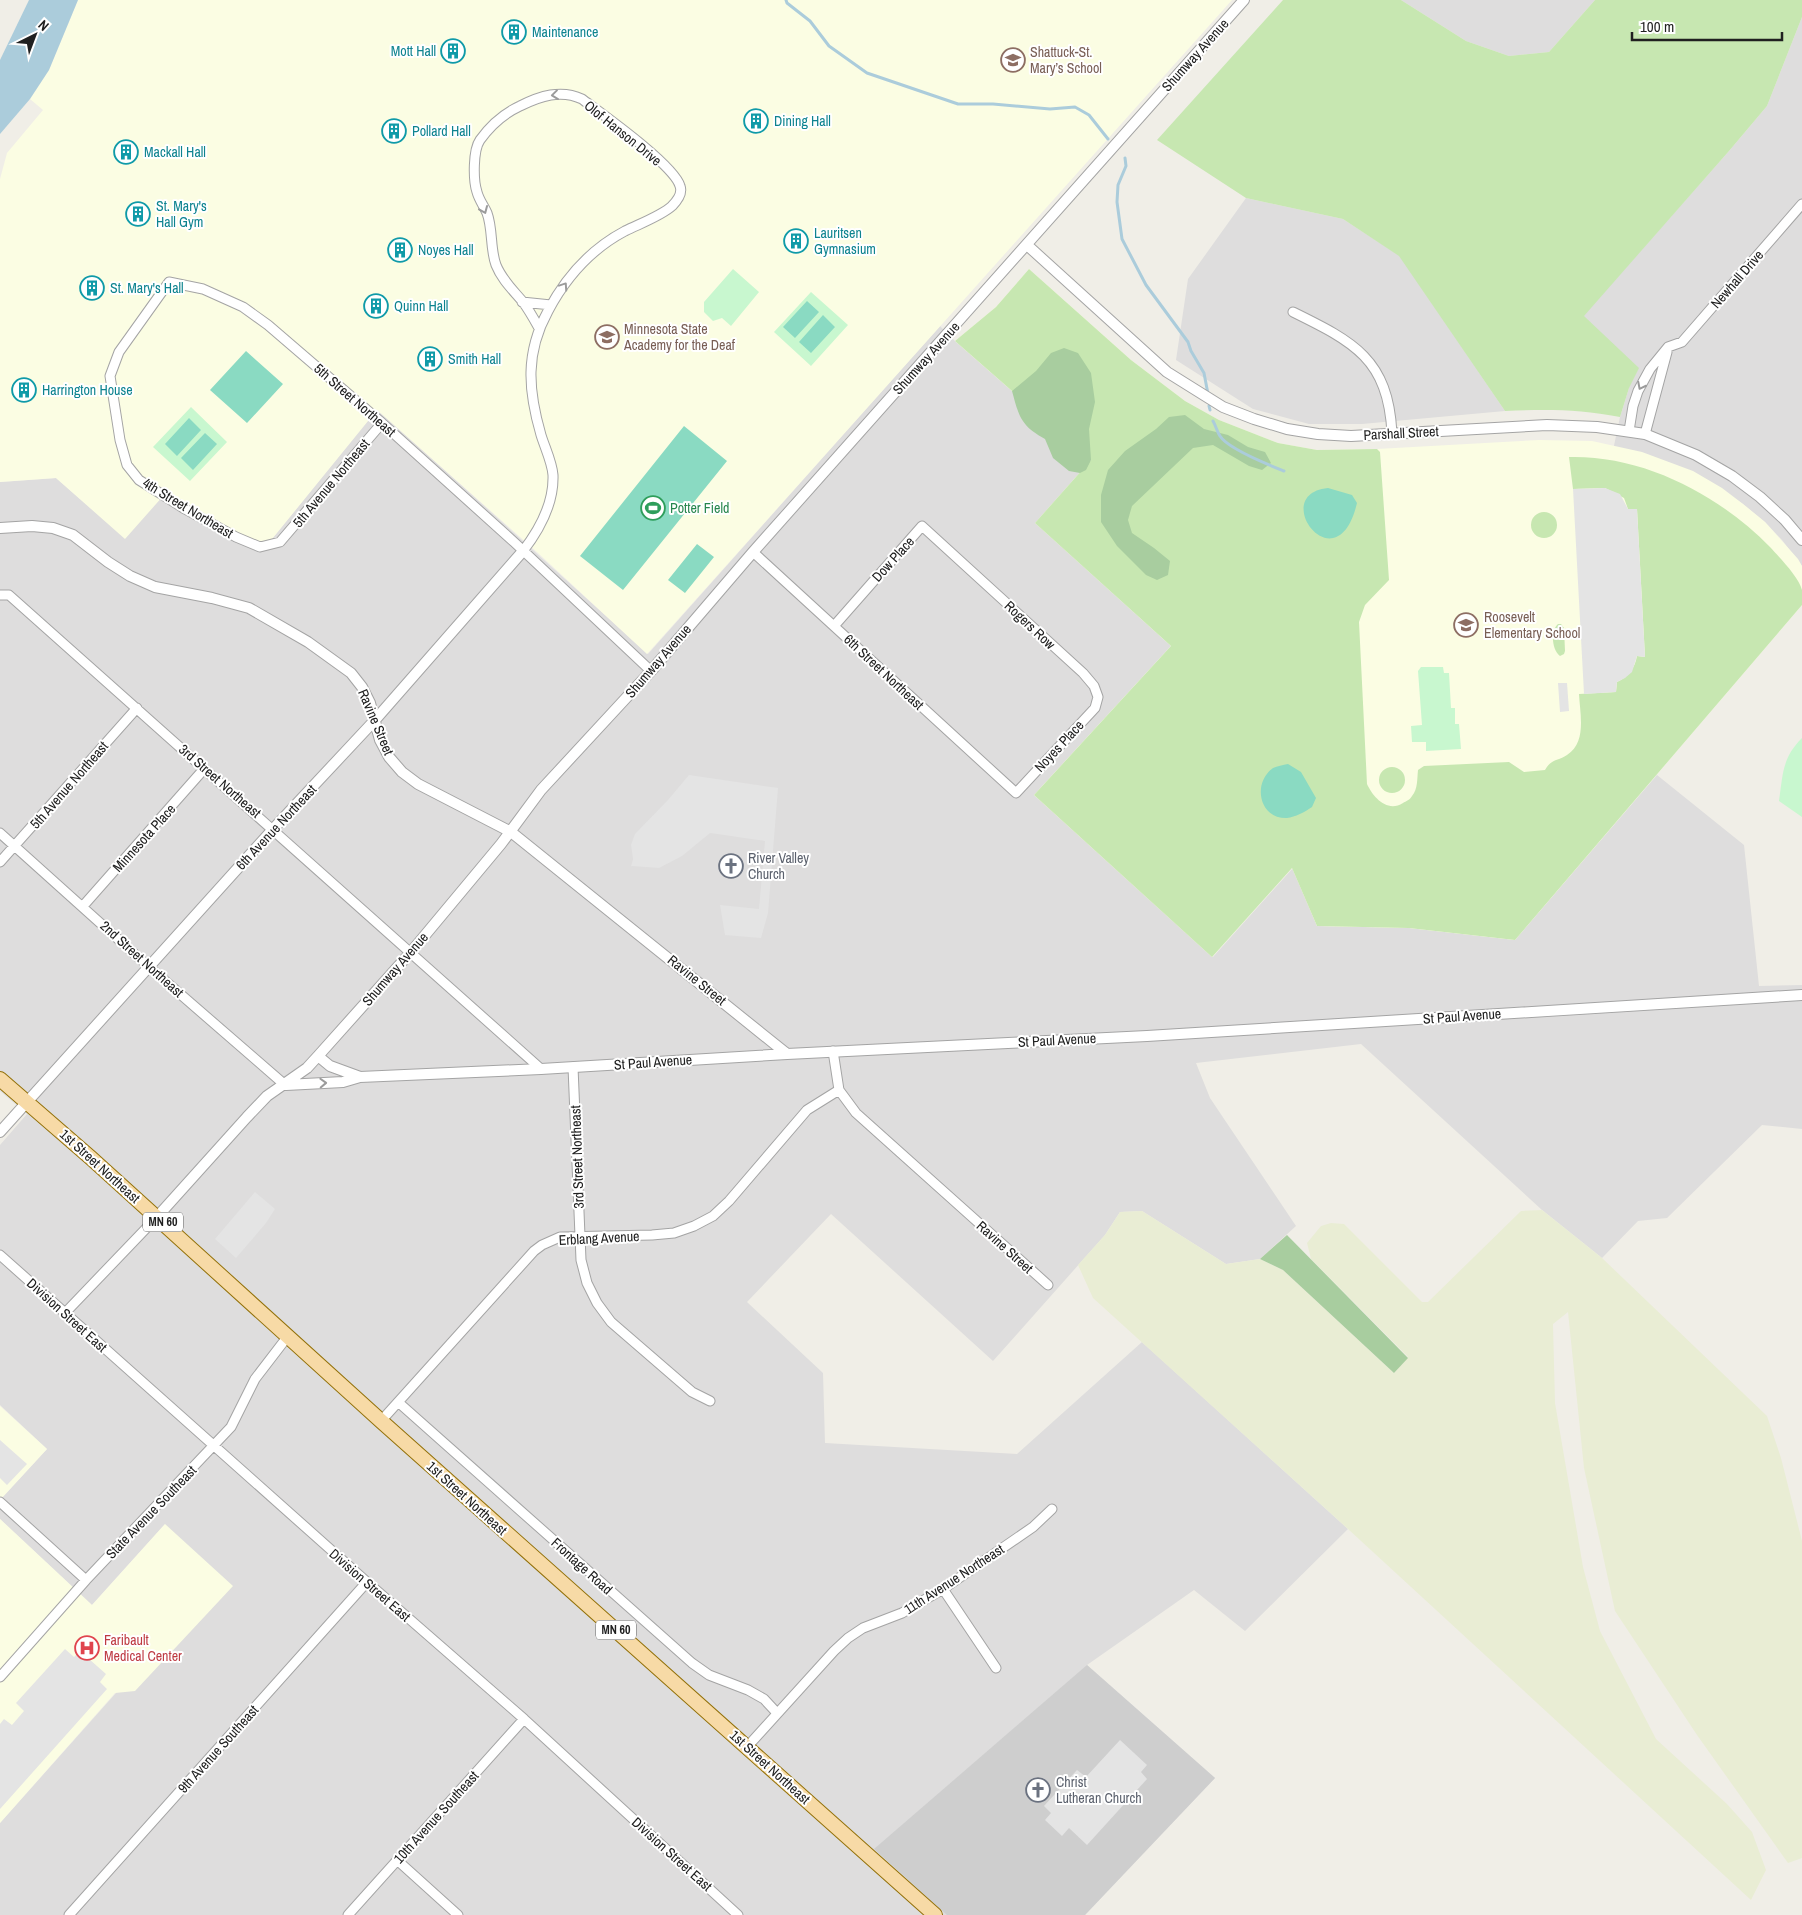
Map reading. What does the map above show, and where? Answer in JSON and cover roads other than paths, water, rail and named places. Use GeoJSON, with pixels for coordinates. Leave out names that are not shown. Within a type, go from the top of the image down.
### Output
{"type":"FeatureCollection","features":[{"type":"Feature","properties":{"kind":"main road","name":"1st Street Northeast"},"geometry":{"type":"LineString","coordinates":[[0,1079],[157,1217],[381,1421],[935,1915]]}},
{"type":"Feature","properties":{"kind":"street","name":"Shumway Avenue"},"geometry":{"type":"LineString","coordinates":[[65,1313],[157,1217],[267,1096],[307,1068],[318,1056],[411,952],[511,832],[540,790],[650,672],[753,552],[1244,0]]}},
{"type":"Feature","properties":{"kind":"street","name":"Olof Hanson Drive"},"geometry":{"type":"LineString","coordinates":[[523,551],[537,532],[549,507],[552,489],[553,474],[535,416],[530,383],[532,361],[539,328],[551,305],[576,268],[608,240],[670,208],[679,198],[680,187],[674,176],[656,157],[582,99],[567,94],[555,94],[533,99],[516,108],[495,123],[479,142],[476,155],[474,180],[477,194],[487,214],[496,264],[507,284],[522,302],[539,328]]}},
{"type":"Feature","properties":{"kind":"street","name":"Newhall Drive"},"geometry":{"type":"LineString","coordinates":[[1629,431],[1633,406],[1638,391],[1650,369],[1668,347],[1682,342],[1802,204]]}},
{"type":"Feature","properties":{"kind":"street","name":"Parshall Street"},"geometry":{"type":"LineString","coordinates":[[1027,245],[1167,372],[1223,406],[1254,419],[1287,429],[1318,434],[1351,436],[1547,425],[1597,427],[1645,434],[1696,455],[1732,476],[1785,520],[1802,540]]}},
{"type":"Feature","properties":{"kind":"street","name":"5th Street Northeast"},"geometry":{"type":"LineString","coordinates":[[120,440],[110,376],[119,352],[169,282],[203,289],[243,307],[268,325],[382,423],[523,551],[650,672]]}},
{"type":"Feature","properties":{"kind":"street"},"geometry":{"type":"LineString","coordinates":[[522,302],[551,305]]}},
{"type":"Feature","properties":{"kind":"street"},"geometry":{"type":"LineString","coordinates":[[1293,312],[1336,333],[1360,351],[1369,361],[1387,396],[1392,433]]}},
{"type":"Feature","properties":{"kind":"street"},"geometry":{"type":"LineString","coordinates":[[1645,434],[1668,347]]}},
{"type":"Feature","properties":{"kind":"street","name":"5th Avenue Northeast"},"geometry":{"type":"LineString","coordinates":[[280,542],[382,423]]}},
{"type":"Feature","properties":{"kind":"street","name":"4th Street Northeast"},"geometry":{"type":"LineString","coordinates":[[120,440],[127,465],[138,480],[236,537],[260,547],[280,542]]}},
{"type":"Feature","properties":{"kind":"street","name":"Ravine Street"},"geometry":{"type":"LineString","coordinates":[[0,528],[32,526],[53,528],[73,535],[108,562],[130,576],[155,588],[212,598],[249,608],[308,642],[350,673],[362,687],[370,703],[380,740],[389,757],[402,772],[418,784],[511,832],[787,1054]]}},
{"type":"Feature","properties":{"kind":"street","name":"Dow Place"},"geometry":{"type":"LineString","coordinates":[[834,626],[922,526],[956,557]]}},
{"type":"Feature","properties":{"kind":"street","name":"6th Avenue Northeast"},"geometry":{"type":"LineString","coordinates":[[0,1132],[148,966],[375,720],[523,551]]}},
{"type":"Feature","properties":{"kind":"street","name":"6th Street Northeast"},"geometry":{"type":"LineString","coordinates":[[753,552],[1016,793]]}},
{"type":"Feature","properties":{"kind":"street","name":"Rogers Row"},"geometry":{"type":"LineString","coordinates":[[956,557],[1083,673],[1094,686],[1098,696]]}},
{"type":"Feature","properties":{"kind":"street","name":"3rd Street Northeast"},"geometry":{"type":"LineString","coordinates":[[5,595],[274,828],[541,1069]]}},
{"type":"Feature","properties":{"kind":"street","name":"Noyes Place"},"geometry":{"type":"LineString","coordinates":[[1016,793],[1095,708],[1098,696]]}},
{"type":"Feature","properties":{"kind":"street","name":"5th Avenue Northeast"},"geometry":{"type":"LineString","coordinates":[[0,862],[137,708]]}},
{"type":"Feature","properties":{"kind":"street","name":"Minnesota Place"},"geometry":{"type":"LineString","coordinates":[[83,906],[204,769]]}},
{"type":"Feature","properties":{"kind":"street","name":"2nd Street Northeast"},"geometry":{"type":"LineString","coordinates":[[0,833],[148,966],[285,1085]]}},
{"type":"Feature","properties":{"kind":"street","name":"St Paul Avenue"},"geometry":{"type":"LineString","coordinates":[[318,1056],[330,1066],[360,1077],[1147,1036],[1802,995]]}},
{"type":"Feature","properties":{"kind":"street","name":"Ravine Street"},"geometry":{"type":"LineString","coordinates":[[833,1051],[839,1090],[856,1113],[1048,1285]]}},
{"type":"Feature","properties":{"kind":"street","name":"3rd Street Northeast"},"geometry":{"type":"LineString","coordinates":[[573,1067],[581,1260],[587,1283],[597,1303],[611,1322],[692,1392],[710,1401]]}},
{"type":"Feature","properties":{"kind":"street"},"geometry":{"type":"LineString","coordinates":[[285,1085],[343,1082],[360,1077]]}},
{"type":"Feature","properties":{"kind":"street","name":"Erblang Avenue"},"geometry":{"type":"LineString","coordinates":[[381,1421],[534,1251],[542,1245],[560,1237],[674,1233],[694,1226],[713,1216],[728,1201],[808,1110],[839,1090]]}},
{"type":"Feature","properties":{"kind":"street","name":"Division Street East"},"geometry":{"type":"LineString","coordinates":[[0,1255],[366,1582],[524,1719],[738,1915]]}},
{"type":"Feature","properties":{"kind":"street","name":"State Avenue Southeast"},"geometry":{"type":"LineString","coordinates":[[0,1677],[86,1580],[231,1427],[255,1379],[288,1336]]}},
{"type":"Feature","properties":{"kind":"street","name":"Frontage Road"},"geometry":{"type":"LineString","coordinates":[[398,1402],[692,1663],[709,1675],[748,1690],[764,1700],[777,1713]]}},
{"type":"Feature","properties":{"kind":"street"},"geometry":{"type":"LineString","coordinates":[[0,1502],[86,1580]]}},
{"type":"Feature","properties":{"kind":"street","name":"11th Avenue Northeast"},"geometry":{"type":"LineString","coordinates":[[747,1747],[848,1638],[863,1628],[902,1613],[943,1589],[1033,1527],[1052,1509]]}},
{"type":"Feature","properties":{"kind":"street","name":"9th Avenue Southeast"},"geometry":{"type":"LineString","coordinates":[[69,1915],[366,1582]]}},
{"type":"Feature","properties":{"kind":"street"},"geometry":{"type":"LineString","coordinates":[[943,1589],[996,1668]]}},
{"type":"Feature","properties":{"kind":"street","name":"10th Avenue Southeast"},"geometry":{"type":"LineString","coordinates":[[348,1915],[524,1719]]}},
{"type":"Feature","properties":{"kind":"street"},"geometry":{"type":"LineString","coordinates":[[397,1860],[458,1915]]}},
{"type":"Feature","properties":{"kind":"water"},"geometry":{"type":"Polygon","coordinates":[[[29,0],[78,0],[49,70],[30,99],[0,134],[0,60],[29,0]]]}},
{"type":"Feature","properties":{"kind":"waterway"},"geometry":{"type":"LineString","coordinates":[[786,0],[787,3],[810,21],[829,46],[867,73],[958,104],[993,104],[1050,109],[1075,107],[1089,115],[1108,139]]}},
{"type":"Feature","properties":{"kind":"waterway"},"geometry":{"type":"LineString","coordinates":[[1125,158],[1126,166],[1118,185],[1117,202],[1122,239],[1146,285],[1188,342],[1204,373],[1208,394]]}},
{"type":"Feature","properties":{"kind":"waterway"},"geometry":{"type":"LineString","coordinates":[[1209,406],[1210,410]]}},
{"type":"Feature","properties":{"kind":"waterway"},"geometry":{"type":"LineString","coordinates":[[1213,421],[1220,436],[1231,446],[1284,471]]}},
{"type":"Feature","properties":{"kind":"place","name":"Maintenance"},"geometry":{"type":"Point","coordinates":[514,32]}},
{"type":"Feature","properties":{"kind":"place","name":"Mott Hall"},"geometry":{"type":"Point","coordinates":[453,51]}},
{"type":"Feature","properties":{"kind":"place","name":"Shattuck-St. Mary’s School"},"geometry":{"type":"Point","coordinates":[1013,60]}},
{"type":"Feature","properties":{"kind":"place","name":"Dining Hall"},"geometry":{"type":"Point","coordinates":[756,121]}},
{"type":"Feature","properties":{"kind":"place","name":"Pollard Hall"},"geometry":{"type":"Point","coordinates":[394,131]}},
{"type":"Feature","properties":{"kind":"place","name":"Mackall Hall"},"geometry":{"type":"Point","coordinates":[126,152]}},
{"type":"Feature","properties":{"kind":"place","name":"St. Mary's Hall Gym"},"geometry":{"type":"Point","coordinates":[138,214]}},
{"type":"Feature","properties":{"kind":"place","name":"Lauritsen Gymnasium"},"geometry":{"type":"Point","coordinates":[796,241]}},
{"type":"Feature","properties":{"kind":"place","name":"Noyes Hall"},"geometry":{"type":"Point","coordinates":[400,250]}},
{"type":"Feature","properties":{"kind":"place","name":"St. Mary's Hall"},"geometry":{"type":"Point","coordinates":[92,288]}},
{"type":"Feature","properties":{"kind":"place","name":"Quinn Hall"},"geometry":{"type":"Point","coordinates":[376,306]}},
{"type":"Feature","properties":{"kind":"place","name":"Minnesota State Academy for the Deaf"},"geometry":{"type":"Point","coordinates":[607,337]}},
{"type":"Feature","properties":{"kind":"place","name":"Smith Hall"},"geometry":{"type":"Point","coordinates":[430,359]}},
{"type":"Feature","properties":{"kind":"place","name":"Harrington House"},"geometry":{"type":"Point","coordinates":[24,390]}},
{"type":"Feature","properties":{"kind":"place","name":"Potter Field"},"geometry":{"type":"Point","coordinates":[653,508]}},
{"type":"Feature","properties":{"kind":"place","name":"Roosevelt Elementary School"},"geometry":{"type":"Point","coordinates":[1466,625]}},
{"type":"Feature","properties":{"kind":"place","name":"River Valley Church"},"geometry":{"type":"Point","coordinates":[731,866]}},
{"type":"Feature","properties":{"kind":"place","name":"Faribault Medical Center"},"geometry":{"type":"Point","coordinates":[87,1648]}},
{"type":"Feature","properties":{"kind":"place","name":"Christ Lutheran Church"},"geometry":{"type":"Point","coordinates":[1038,1790]}}]}
